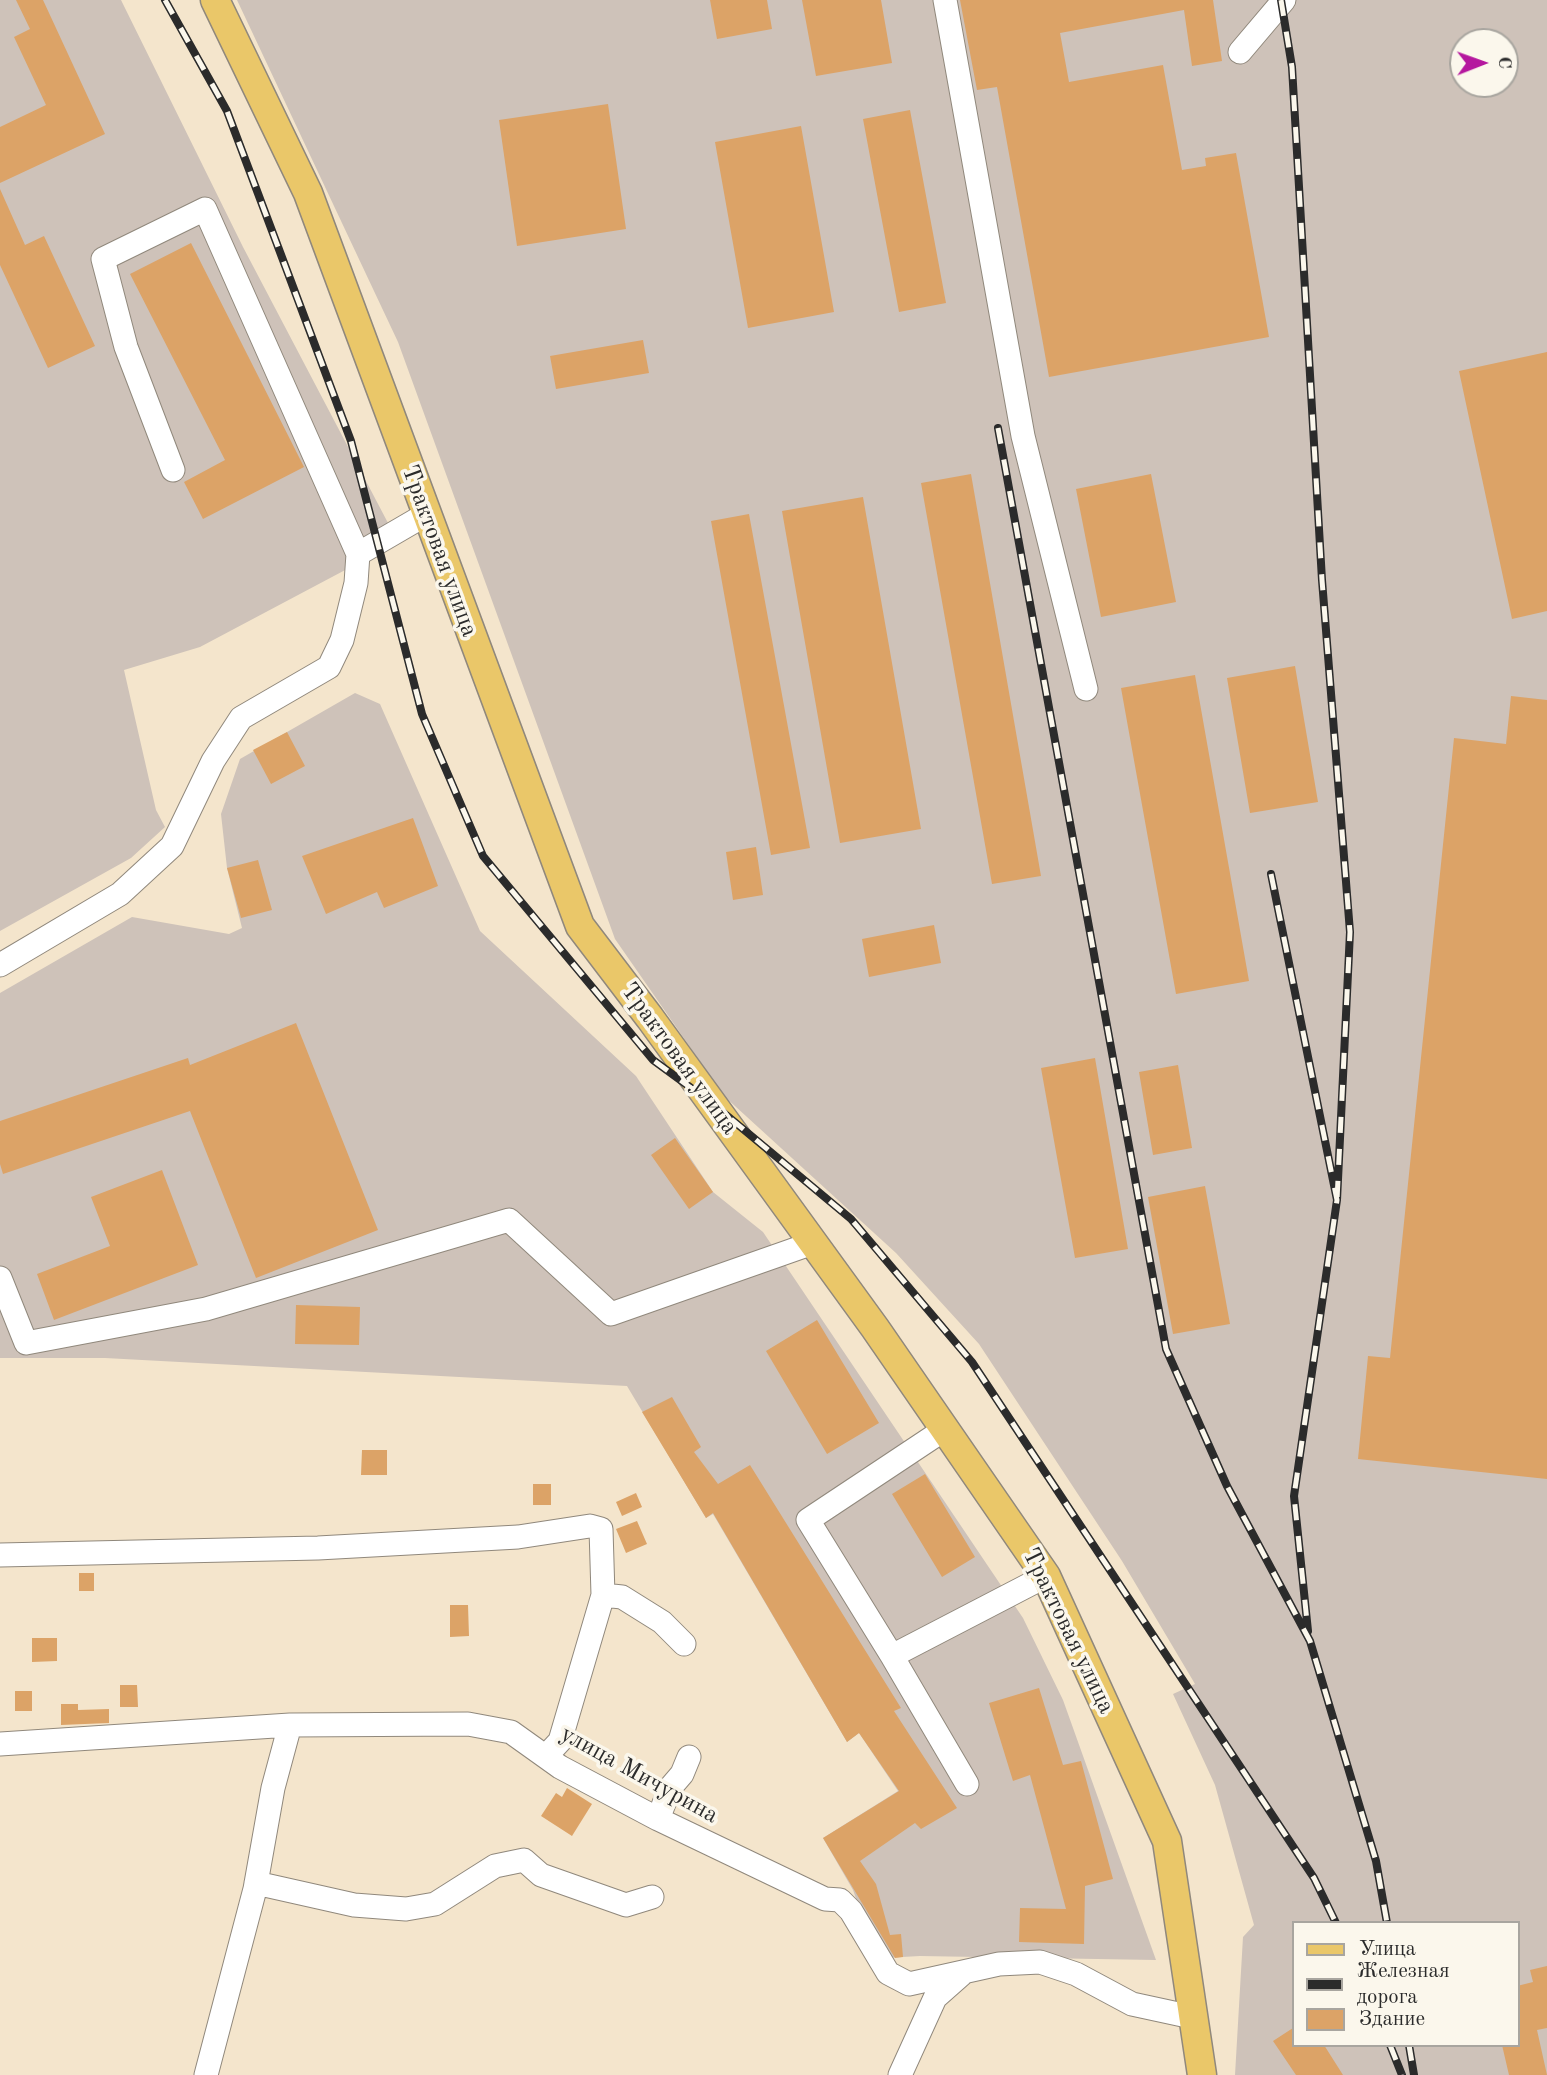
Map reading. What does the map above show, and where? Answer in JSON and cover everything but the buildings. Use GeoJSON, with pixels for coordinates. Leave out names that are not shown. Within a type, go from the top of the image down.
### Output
{"type":"FeatureCollection","features":[{"type":"Feature","properties":{"kind":"main road","name":"Трактовая улица"},"geometry":{"type":"LineString","coordinates":[[215,0],[308,193],[425,515],[580,926],[650,1017],[813,1243],[1046,1576],[1167,1842],[1202,2075]]}},
{"type":"Feature","properties":{"kind":"street"},"geometry":{"type":"LineString","coordinates":[[946,0],[1023,436],[1086,689]]}},
{"type":"Feature","properties":{"kind":"street"},"geometry":{"type":"LineString","coordinates":[[1240,52],[1284,0]]}},
{"type":"Feature","properties":{"kind":"street"},"geometry":{"type":"LineString","coordinates":[[0,965],[120,894],[172,846],[213,761],[241,718],[329,667],[342,640],[356,583],[358,554],[205,209],[103,259],[126,347],[173,470]]}},
{"type":"Feature","properties":{"kind":"street"},"geometry":{"type":"LineString","coordinates":[[358,554],[377,540],[425,515]]}},
{"type":"Feature","properties":{"kind":"street"},"geometry":{"type":"LineString","coordinates":[[0,1278],[26,1343],[206,1309],[509,1220],[611,1314],[813,1243]]}},
{"type":"Feature","properties":{"kind":"street"},"geometry":{"type":"LineString","coordinates":[[945,1429],[808,1520],[967,1784]]}},
{"type":"Feature","properties":{"kind":"street"},"geometry":{"type":"LineString","coordinates":[[0,1555],[318,1548],[518,1537],[590,1526],[601,1530],[604,1540],[603,1595],[560,1741],[547,1755]]}},
{"type":"Feature","properties":{"kind":"street"},"geometry":{"type":"LineString","coordinates":[[892,1656],[1046,1576]]}},
{"type":"Feature","properties":{"kind":"street"},"geometry":{"type":"LineString","coordinates":[[603,1595],[622,1597],[662,1622],[684,1644]]}},
{"type":"Feature","properties":{"kind":"street","name":"улица Мичурина"},"geometry":{"type":"LineString","coordinates":[[0,1744],[290,1725],[468,1724],[511,1732],[561,1767],[658,1819],[825,1899],[839,1900],[851,1911],[888,1973],[909,1983],[999,1964],[1040,1962],[1076,1974],[1132,2004],[1192,2017]]}},
{"type":"Feature","properties":{"kind":"street"},"geometry":{"type":"LineString","coordinates":[[206,2075],[256,1883],[273,1788],[290,1725]]}},
{"type":"Feature","properties":{"kind":"street"},"geometry":{"type":"LineString","coordinates":[[658,1819],[670,1788],[682,1774],[689,1757]]}},
{"type":"Feature","properties":{"kind":"street"},"geometry":{"type":"LineString","coordinates":[[256,1883],[354,1905],[406,1909],[435,1904],[495,1866],[524,1860],[541,1875],[626,1905],[652,1897]]}},
{"type":"Feature","properties":{"kind":"street"},"geometry":{"type":"LineString","coordinates":[[900,2075],[935,1998],[964,1973]]}},
{"type":"Feature","properties":{"kind":"shaded area"},"geometry":{"type":"Polygon","coordinates":[[[0,0],[121,0],[243,247],[398,542],[200,647],[124,670],[156,810],[165,827],[131,858],[0,931],[0,0]]]}},
{"type":"Feature","properties":{"kind":"shaded area"},"geometry":{"type":"Polygon","coordinates":[[[237,0],[1547,0],[1547,2075],[1235,2075],[1243,1937],[1254,1925],[1215,1785],[1173,1694],[1195,1684],[1122,1561],[979,1344],[896,1253],[724,1096],[615,939],[398,342],[237,0]]]}},
{"type":"Feature","properties":{"kind":"shaded area"},"geometry":{"type":"Polygon","coordinates":[[[355,693],[380,704],[480,931],[636,1076],[713,1192],[763,1232],[1023,1618],[1063,1700],[1156,1960],[920,1956],[884,1958],[870,1939],[853,1890],[823,1838],[898,1791],[859,1733],[847,1742],[713,1514],[706,1518],[627,1386],[105,1358],[0,1358],[0,993],[132,917],[229,934],[242,928],[227,868],[221,814],[240,759],[355,693]]]}},
{"type":"Feature","properties":{"kind":"railway"},"geometry":{"type":"LineString","coordinates":[[165,0],[227,111],[351,441],[422,714],[483,856],[653,1060],[713,1104],[851,1219],[972,1362],[1314,1878],[1335,1921]]}},
{"type":"Feature","properties":{"kind":"railway"},"geometry":{"type":"LineString","coordinates":[[1281,0],[1292,67],[1322,580],[1350,932],[1337,1200]]}},
{"type":"Feature","properties":{"kind":"railway"},"geometry":{"type":"LineString","coordinates":[[998,428],[1166,1349],[1227,1486],[1310,1641],[1376,1861],[1387,1921]]}},
{"type":"Feature","properties":{"kind":"railway"},"geometry":{"type":"LineString","coordinates":[[1271,874],[1337,1200],[1294,1496],[1308,1631]]}},
{"type":"Feature","properties":{"kind":"railway"},"geometry":{"type":"LineString","coordinates":[[1391,2047],[1402,2075]]}},
{"type":"Feature","properties":{"kind":"railway"},"geometry":{"type":"LineString","coordinates":[[1409,2047],[1414,2075]]}}]}
